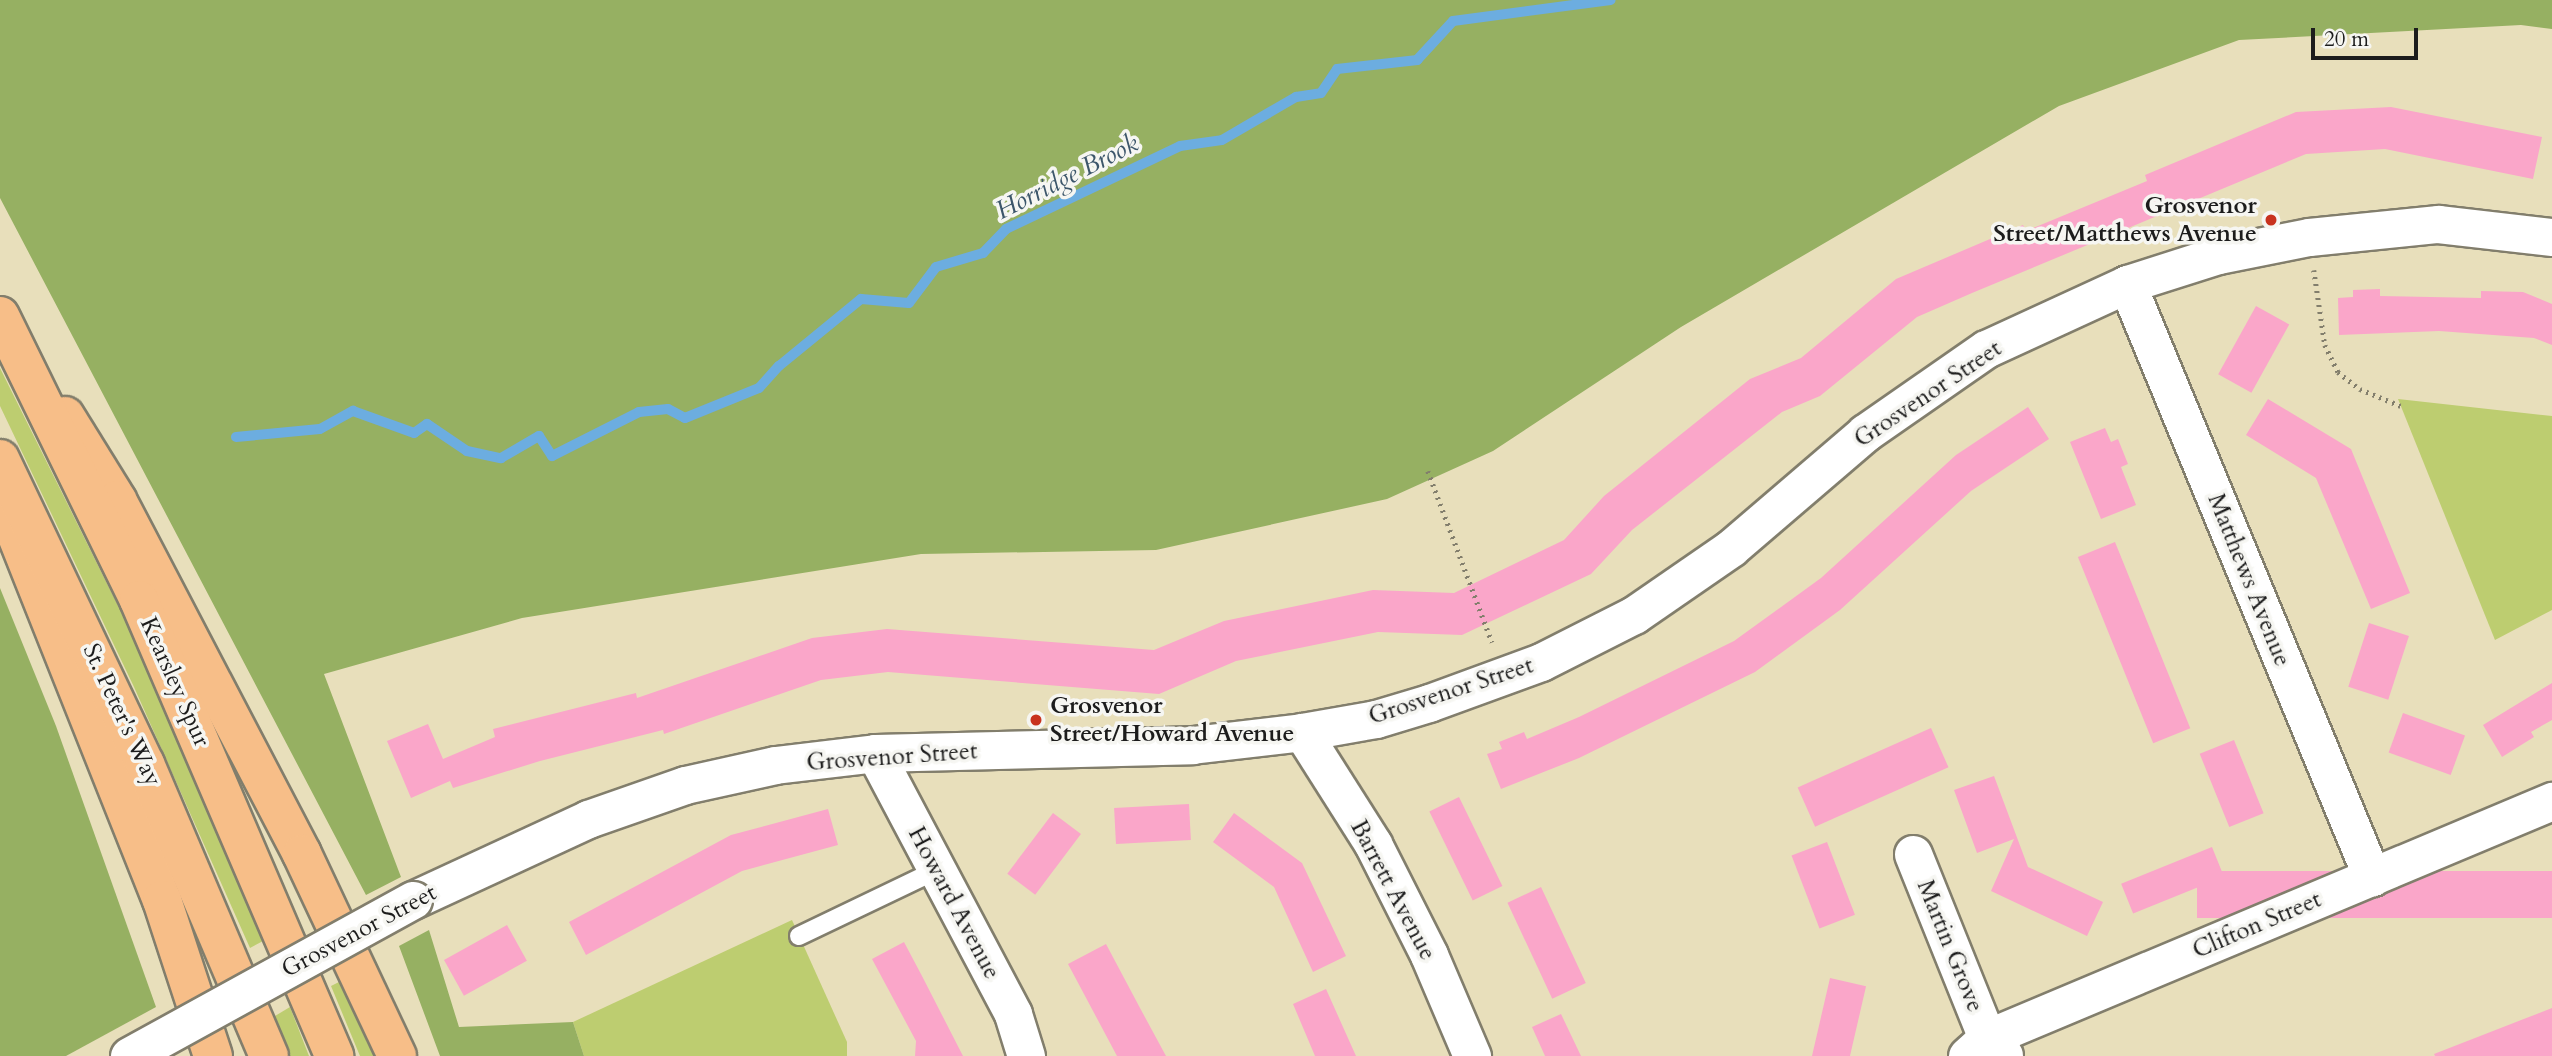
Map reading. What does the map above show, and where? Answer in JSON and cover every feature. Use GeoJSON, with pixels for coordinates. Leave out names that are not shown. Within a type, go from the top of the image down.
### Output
{"type":"FeatureCollection","features":[{"type":"Feature","properties":{"kind":"highway"},"geometry":{"type":"LineString","coordinates":[[0,310],[117,500],[302,854],[397,1056]]}},
{"type":"Feature","properties":{"kind":"highway","name":"Kearsley Spur"},"geometry":{"type":"LineString","coordinates":[[0,316],[139,600],[334,1056]]}},
{"type":"Feature","properties":{"kind":"highway","name":"St. Peter's Way"},"geometry":{"type":"LineString","coordinates":[[0,459],[139,751],[237,975],[269,1056]]}},
{"type":"Feature","properties":{"kind":"highway"},"geometry":{"type":"LineString","coordinates":[[0,493],[162,900],[213,1056]]}},
{"type":"Feature","properties":{"kind":"street","name":"Grosvenor Street"},"geometry":{"type":"LineString","coordinates":[[129,1056],[413,900],[588,819],[685,785],[775,765],[875,753],[1192,745],[1302,732],[1376,719],[1503,676],[1634,615],[1731,548],[1865,433],[1986,349],[2127,284],[2218,255],[2309,237],[2438,225],[2552,237]]}},
{"type":"Feature","properties":{"kind":"street","name":"Matthews Avenue"},"geometry":{"type":"LineString","coordinates":[[2127,284],[2372,877]]}},
{"type":"Feature","properties":{"kind":"street","name":"Barrett Avenue"},"geometry":{"type":"LineString","coordinates":[[1302,732],[1379,856],[1472,1056]]}},
{"type":"Feature","properties":{"kind":"street","name":"Howard Avenue"},"geometry":{"type":"LineString","coordinates":[[875,753],[1013,1014],[1026,1056]]}},
{"type":"Feature","properties":{"kind":"street","name":"Clifton Street"},"geometry":{"type":"LineString","coordinates":[[1986,1050],[2372,877],[2552,801]]}},
{"type":"Feature","properties":{"kind":"street","name":"Martin Grove"},"geometry":{"type":"LineString","coordinates":[[1913,854],[1986,1050]]}},
{"type":"Feature","properties":{"kind":"lane"},"geometry":{"type":"LineString","coordinates":[[799,936],[937,870]]}},
{"type":"Feature","properties":{"kind":"path"},"geometry":{"type":"LineString","coordinates":[[2309,237],[2325,345],[2338,372],[2360,389],[2401,406]]}},
{"type":"Feature","properties":{"kind":"path"},"geometry":{"type":"LineString","coordinates":[[1428,471],[1503,676]]}},
{"type":"Feature","properties":{"kind":"green space"},"geometry":{"type":"Polygon","coordinates":[[[0,0],[2552,0],[2552,29],[2521,25],[2239,40],[2059,106],[1681,327],[1493,451],[1387,499],[1156,550],[921,554],[522,618],[324,674],[401,877],[366,895],[0,198],[0,0]]]}},
{"type":"Feature","properties":{"kind":"green space"},"geometry":{"type":"Polygon","coordinates":[[[0,368],[137,644],[265,940],[250,948],[134,687],[0,406],[0,368]]]}},
{"type":"Feature","properties":{"kind":"green space"},"geometry":{"type":"Polygon","coordinates":[[[2398,399],[2552,416],[2552,610],[2495,640],[2398,399]]]}},
{"type":"Feature","properties":{"kind":"green space"},"geometry":{"type":"Polygon","coordinates":[[[0,588],[56,726],[156,1007],[66,1056],[0,1056],[0,588]]]}},
{"type":"Feature","properties":{"kind":"green space"},"geometry":{"type":"Polygon","coordinates":[[[792,920],[847,1042],[847,1056],[584,1056],[573,1022],[792,920]]]}},
{"type":"Feature","properties":{"kind":"green space"},"geometry":{"type":"Polygon","coordinates":[[[429,930],[459,1027],[573,1022],[584,1056],[440,1056],[399,946],[429,930]]]}},
{"type":"Feature","properties":{"kind":"green space"},"geometry":{"type":"Polygon","coordinates":[[[343,980],[377,1056],[360,1056],[331,986],[343,980]]]}},
{"type":"Feature","properties":{"kind":"green space"},"geometry":{"type":"Polygon","coordinates":[[[290,1007],[309,1056],[290,1056],[275,1016],[290,1007]]]}},
{"type":"Feature","properties":{"kind":"building"},"geometry":{"type":"Polygon","coordinates":[[[2391,107],[2542,137],[2533,179],[2385,149],[2306,154],[1972,293],[1917,317],[1820,396],[1782,412],[1632,530],[1591,574],[1462,635],[1378,632],[1236,661],[1159,694],[888,672],[821,680],[664,734],[663,730],[540,761],[453,788],[450,781],[411,798],[387,741],[428,724],[443,759],[495,737],[493,729],[636,693],[637,698],[812,638],[887,629],[1154,650],[1224,621],[1373,590],[1454,593],[1564,540],[1604,496],[1750,379],[1801,358],[1896,279],[2023,225],[2026,231],[2147,181],[2145,175],[2296,112],[2391,107]]]}},
{"type":"Feature","properties":{"kind":"building"},"geometry":{"type":"Polygon","coordinates":[[[2380,289],[2380,296],[2481,298],[2481,291],[2523,292],[2552,304],[2552,345],[2534,338],[2439,331],[2339,335],[2338,298],[2353,297],[2353,290],[2380,289]]]}},
{"type":"Feature","properties":{"kind":"building"},"geometry":{"type":"Polygon","coordinates":[[[2256,306],[2289,324],[2251,393],[2218,374],[2256,306]]]}},
{"type":"Feature","properties":{"kind":"building"},"geometry":{"type":"Polygon","coordinates":[[[2268,399],[2351,449],[2410,593],[2371,609],[2316,478],[2246,435],[2268,399]]]}},
{"type":"Feature","properties":{"kind":"building"},"geometry":{"type":"Polygon","coordinates":[[[2028,407],[2049,439],[1971,491],[1840,610],[1755,672],[1579,758],[1501,789],[1487,754],[1502,749],[1499,742],[1524,732],[1527,739],[1579,717],[1734,641],[1821,578],[1956,455],[2028,407]]]}},
{"type":"Feature","properties":{"kind":"building"},"geometry":{"type":"Polygon","coordinates":[[[2105,428],[2111,442],[2118,439],[2128,464],[2121,467],[2136,505],[2101,519],[2070,442],[2105,428]]]}},
{"type":"Feature","properties":{"kind":"building"},"geometry":{"type":"Polygon","coordinates":[[[2115,542],[2190,728],[2153,743],[2078,557],[2115,542]]]}},
{"type":"Feature","properties":{"kind":"building"},"geometry":{"type":"Polygon","coordinates":[[[2369,623],[2409,636],[2388,700],[2348,687],[2369,623]]]}},
{"type":"Feature","properties":{"kind":"building"},"geometry":{"type":"Polygon","coordinates":[[[2552,683],[2552,720],[2531,732],[2534,737],[2502,757],[2483,725],[2552,683]]]}},
{"type":"Feature","properties":{"kind":"building"},"geometry":{"type":"Polygon","coordinates":[[[2403,713],[2465,736],[2451,775],[2389,752],[2403,713]]]}},
{"type":"Feature","properties":{"kind":"building"},"geometry":{"type":"Polygon","coordinates":[[[1931,728],[1948,767],[1815,827],[1798,787],[1931,728]]]}},
{"type":"Feature","properties":{"kind":"building"},"geometry":{"type":"Polygon","coordinates":[[[2234,740],[2264,813],[2229,827],[2200,754],[2234,740]]]}},
{"type":"Feature","properties":{"kind":"building"},"geometry":{"type":"Polygon","coordinates":[[[1994,776],[2028,867],[2103,902],[2087,936],[1991,891],[2014,839],[1977,853],[1954,790],[1994,776]]]}},
{"type":"Feature","properties":{"kind":"building"},"geometry":{"type":"Polygon","coordinates":[[[1459,797],[1502,886],[1473,900],[1429,811],[1459,797]]]}},
{"type":"Feature","properties":{"kind":"building"},"geometry":{"type":"Polygon","coordinates":[[[1189,804],[1191,840],[1116,844],[1114,808],[1189,804]]]}},
{"type":"Feature","properties":{"kind":"building"},"geometry":{"type":"Polygon","coordinates":[[[828,809],[838,845],[742,871],[586,955],[569,922],[731,835],[828,809]]]}},
{"type":"Feature","properties":{"kind":"building"},"geometry":{"type":"Polygon","coordinates":[[[1053,813],[1081,834],[1035,895],[1007,874],[1053,813]]]}},
{"type":"Feature","properties":{"kind":"building"},"geometry":{"type":"Polygon","coordinates":[[[1234,813],[1302,863],[1346,956],[1313,972],[1274,887],[1213,842],[1234,813]]]}},
{"type":"Feature","properties":{"kind":"building"},"geometry":{"type":"Polygon","coordinates":[[[1827,842],[1855,915],[1819,928],[1792,856],[1827,842]]]}},
{"type":"Feature","properties":{"kind":"building"},"geometry":{"type":"Polygon","coordinates":[[[2212,847],[2224,877],[2133,913],[2121,884],[2212,847]]]}},
{"type":"Feature","properties":{"kind":"building"},"geometry":{"type":"Polygon","coordinates":[[[2197,871],[2552,871],[2552,918],[2197,918],[2197,871]]]}},
{"type":"Feature","properties":{"kind":"building"},"geometry":{"type":"Polygon","coordinates":[[[1541,887],[1586,983],[1552,999],[1507,903],[1541,887]]]}},
{"type":"Feature","properties":{"kind":"building"},"geometry":{"type":"Polygon","coordinates":[[[507,925],[527,961],[464,996],[444,960],[507,925]]]}},
{"type":"Feature","properties":{"kind":"building"},"geometry":{"type":"Polygon","coordinates":[[[904,942],[963,1056],[915,1056],[916,1041],[872,959],[904,942]]]}},
{"type":"Feature","properties":{"kind":"building"},"geometry":{"type":"Polygon","coordinates":[[[1106,944],[1166,1056],[1117,1056],[1068,964],[1106,944]]]}},
{"type":"Feature","properties":{"kind":"building"},"geometry":{"type":"Polygon","coordinates":[[[1830,978],[1866,986],[1850,1056],[1812,1056],[1830,978]]]}},
{"type":"Feature","properties":{"kind":"building"},"geometry":{"type":"Polygon","coordinates":[[[1326,989],[1356,1056],[1315,1056],[1293,1004],[1326,989]]]}},
{"type":"Feature","properties":{"kind":"building"},"geometry":{"type":"Polygon","coordinates":[[[2552,1008],[2552,1056],[2434,1054],[2552,1008]]]}},
{"type":"Feature","properties":{"kind":"building"},"geometry":{"type":"Polygon","coordinates":[[[1561,1014],[1581,1056],[1545,1056],[1532,1027],[1561,1014]]]}},
{"type":"Feature","properties":{"kind":"waterway","name":"Horridge Brook"},"geometry":{"type":"LineString","coordinates":[[236,437],[320,429],[353,411],[414,433],[427,424],[467,451],[501,458],[539,436],[552,456],[639,412],[668,409],[685,418],[759,388],[779,366],[861,299],[909,303],[936,267],[983,253],[1006,229],[1180,146],[1222,140],[1296,97],[1321,93],[1337,69],[1417,60],[1453,21],[1611,0]]}},
{"type":"Feature","properties":{"kind":"place","name":"Grosvenor Street/Matthews Avenue"},"geometry":{"type":"Point","coordinates":[2271,220]}},
{"type":"Feature","properties":{"kind":"place","name":"Grosvenor Street/Howard Avenue"},"geometry":{"type":"Point","coordinates":[1036,720]}}]}
